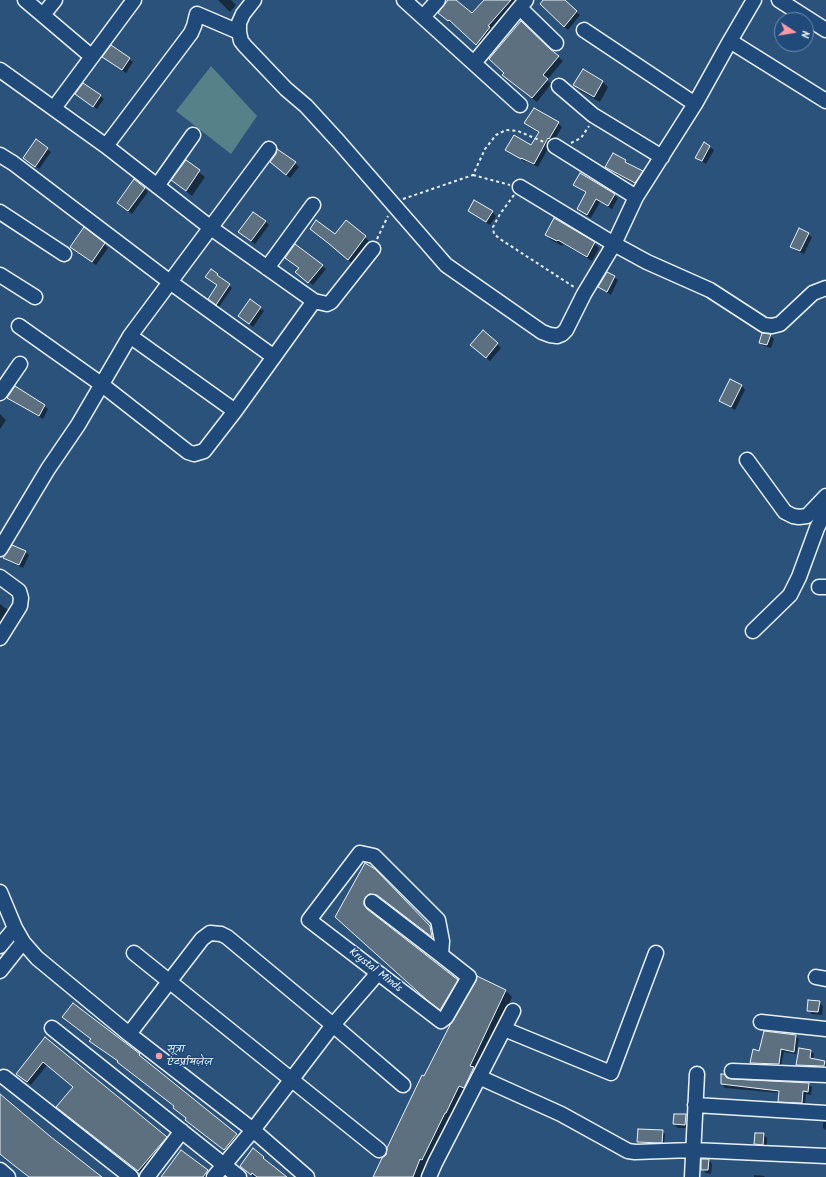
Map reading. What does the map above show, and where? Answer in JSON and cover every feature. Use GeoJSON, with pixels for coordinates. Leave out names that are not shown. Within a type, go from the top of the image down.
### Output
{"type":"FeatureCollection","features":[{"type":"Feature","properties":{"kind":"street"},"geometry":{"type":"LineString","coordinates":[[25,0],[91,56]]}},
{"type":"Feature","properties":{"kind":"street"},"geometry":{"type":"LineString","coordinates":[[43,15],[55,0]]}},
{"type":"Feature","properties":{"kind":"street"},"geometry":{"type":"LineString","coordinates":[[54,108],[91,56],[134,0]]}},
{"type":"Feature","properties":{"kind":"street"},"geometry":{"type":"LineString","coordinates":[[254,0],[243,14],[239,23],[241,40],[246,46],[286,89],[306,106],[394,203],[446,264],[542,332],[550,336],[557,336],[566,330],[584,294],[614,244],[636,197],[695,104],[754,0]]}},
{"type":"Feature","properties":{"kind":"street"},"geometry":{"type":"LineString","coordinates":[[404,0],[520,105]]}},
{"type":"Feature","properties":{"kind":"street"},"geometry":{"type":"LineString","coordinates":[[423,17],[438,0]]}},
{"type":"Feature","properties":{"kind":"street"},"geometry":{"type":"LineString","coordinates":[[779,0],[826,30]]}},
{"type":"Feature","properties":{"kind":"street"},"geometry":{"type":"LineString","coordinates":[[474,63],[523,4],[556,43]]}},
{"type":"Feature","properties":{"kind":"street"},"geometry":{"type":"LineString","coordinates":[[106,146],[191,33],[197,14],[239,32]]}},
{"type":"Feature","properties":{"kind":"street"},"geometry":{"type":"LineString","coordinates":[[584,30],[695,104]]}},
{"type":"Feature","properties":{"kind":"street"},"geometry":{"type":"LineString","coordinates":[[730,41],[826,101]]}},
{"type":"Feature","properties":{"kind":"street"},"geometry":{"type":"LineString","coordinates":[[1,72],[106,146],[211,228],[314,301],[327,304],[332,302],[372,249]]}},
{"type":"Feature","properties":{"kind":"street"},"geometry":{"type":"LineString","coordinates":[[559,86],[593,115],[662,157]]}},
{"type":"Feature","properties":{"kind":"street"},"geometry":{"type":"LineString","coordinates":[[157,186],[193,135]]}},
{"type":"Feature","properties":{"kind":"street"},"geometry":{"type":"LineString","coordinates":[[555,146],[636,197]]}},
{"type":"Feature","properties":{"kind":"street"},"geometry":{"type":"LineString","coordinates":[[0,549],[48,469],[78,425],[130,336],[269,150]]}},
{"type":"Feature","properties":{"kind":"street"},"geometry":{"type":"LineString","coordinates":[[0,155],[170,282],[274,357]]}},
{"type":"Feature","properties":{"kind":"street"},"geometry":{"type":"LineString","coordinates":[[520,187],[614,244],[647,262],[710,290],[764,325],[772,326],[780,324],[813,293],[826,288]]}},
{"type":"Feature","properties":{"kind":"street"},"geometry":{"type":"LineString","coordinates":[[267,268],[313,205]]}},
{"type":"Feature","properties":{"kind":"street"},"geometry":{"type":"LineString","coordinates":[[0,212],[64,254]]}},
{"type":"Feature","properties":{"kind":"street"},"geometry":{"type":"LineString","coordinates":[[0,276],[35,298]]}},
{"type":"Feature","properties":{"kind":"street"},"geometry":{"type":"LineString","coordinates":[[19,326],[101,384],[188,452],[194,454],[204,451],[235,411],[314,301]]}},
{"type":"Feature","properties":{"kind":"street"},"geometry":{"type":"LineString","coordinates":[[130,336],[235,411]]}},
{"type":"Feature","properties":{"kind":"street"},"geometry":{"type":"LineString","coordinates":[[0,393],[20,364]]}},
{"type":"Feature","properties":{"kind":"street"},"geometry":{"type":"LineString","coordinates":[[747,460],[786,512],[793,516],[807,516],[826,496]]}},
{"type":"Feature","properties":{"kind":"street"},"geometry":{"type":"LineString","coordinates":[[754,631],[790,595],[799,577],[817,528],[826,510]]}},
{"type":"Feature","properties":{"kind":"street"},"geometry":{"type":"LineString","coordinates":[[0,577],[18,591],[21,598],[20,606],[0,638]]}},
{"type":"Feature","properties":{"kind":"street","name":"Krystal Minds"},"geometry":{"type":"LineString","coordinates":[[360,853],[374,856],[438,920],[442,941],[440,955],[468,977],[446,1017],[441,1021],[310,920],[360,853]]}},
{"type":"Feature","properties":{"kind":"street"},"geometry":{"type":"LineString","coordinates":[[0,892],[15,928],[23,942],[36,958],[129,1034],[253,1130],[307,1177]]}},
{"type":"Feature","properties":{"kind":"street"},"geometry":{"type":"LineString","coordinates":[[372,902],[440,955]]}},
{"type":"Feature","properties":{"kind":"street"},"geometry":{"type":"LineString","coordinates":[[0,946],[15,928]]}},
{"type":"Feature","properties":{"kind":"street"},"geometry":{"type":"LineString","coordinates":[[129,1034],[202,939],[210,933],[221,934],[227,937],[403,1085]]}},
{"type":"Feature","properties":{"kind":"street"},"geometry":{"type":"LineString","coordinates":[[0,971],[23,942]]}},
{"type":"Feature","properties":{"kind":"street"},"geometry":{"type":"LineString","coordinates":[[134,953],[379,1150]]}},
{"type":"Feature","properties":{"kind":"street"},"geometry":{"type":"LineString","coordinates":[[504,1029],[611,1074],[656,953]]}},
{"type":"Feature","properties":{"kind":"street"},"geometry":{"type":"LineString","coordinates":[[214,1177],[253,1130],[333,1025],[378,973]]}},
{"type":"Feature","properties":{"kind":"street"},"geometry":{"type":"LineString","coordinates":[[429,1177],[434,1163],[513,1011]]}},
{"type":"Feature","properties":{"kind":"street"},"geometry":{"type":"LineString","coordinates":[[761,1022],[826,1029]]}},
{"type":"Feature","properties":{"kind":"street"},"geometry":{"type":"LineString","coordinates":[[52,1028],[239,1177]]}},
{"type":"Feature","properties":{"kind":"street"},"geometry":{"type":"LineString","coordinates":[[732,1071],[826,1075]]}},
{"type":"Feature","properties":{"kind":"street"},"geometry":{"type":"LineString","coordinates":[[692,1177],[696,1074]]}},
{"type":"Feature","properties":{"kind":"street"},"geometry":{"type":"LineString","coordinates":[[4,1077],[131,1177]]}},
{"type":"Feature","properties":{"kind":"street"},"geometry":{"type":"LineString","coordinates":[[479,1078],[562,1114],[628,1151],[693,1150],[826,1156]]}},
{"type":"Feature","properties":{"kind":"street"},"geometry":{"type":"LineString","coordinates":[[695,1105],[826,1114]]}},
{"type":"Feature","properties":{"kind":"street"},"geometry":{"type":"LineString","coordinates":[[147,1177],[182,1131]]}},
{"type":"Feature","properties":{"kind":"street"},"geometry":{"type":"LineString","coordinates":[[0,1170],[8,1177]]}},
{"type":"Feature","properties":{"kind":"path"},"geometry":{"type":"LineString","coordinates":[[472,175],[485,149],[496,135],[506,130],[518,131],[555,146],[581,138],[593,115]]}},
{"type":"Feature","properties":{"kind":"path"},"geometry":{"type":"LineString","coordinates":[[372,249],[394,203],[440,185],[472,175],[520,187],[500,214],[493,227],[494,234],[584,294]]}},
{"type":"Feature","properties":{"kind":"green space"},"geometry":{"type":"Polygon","coordinates":[[[211,66],[257,116],[231,154],[176,111],[211,66]]]}},
{"type":"Feature","properties":{"kind":"building"},"geometry":{"type":"Polygon","coordinates":[[[448,0],[456,0],[472,13],[484,0],[511,0],[488,26],[490,27],[476,45],[449,20],[448,21],[438,13],[448,0]]]}},
{"type":"Feature","properties":{"kind":"building"},"geometry":{"type":"Polygon","coordinates":[[[543,0],[565,0],[577,11],[564,27],[540,4],[543,0]]]}},
{"type":"Feature","properties":{"kind":"building"},"geometry":{"type":"Polygon","coordinates":[[[521,21],[559,56],[543,75],[548,79],[532,98],[502,75],[504,73],[489,59],[521,21]]]}},
{"type":"Feature","properties":{"kind":"building"},"geometry":{"type":"Polygon","coordinates":[[[111,45],[130,58],[122,70],[102,57],[111,45]]]}},
{"type":"Feature","properties":{"kind":"building"},"geometry":{"type":"Polygon","coordinates":[[[583,69],[603,81],[594,97],[573,85],[583,69]]]}},
{"type":"Feature","properties":{"kind":"building"},"geometry":{"type":"Polygon","coordinates":[[[83,83],[101,95],[93,107],[75,94],[83,83]]]}},
{"type":"Feature","properties":{"kind":"building"},"geometry":{"type":"Polygon","coordinates":[[[534,108],[559,122],[549,139],[548,138],[534,164],[505,150],[514,135],[531,145],[539,132],[524,123],[534,108]]]}},
{"type":"Feature","properties":{"kind":"building"},"geometry":{"type":"Polygon","coordinates":[[[36,139],[48,148],[35,167],[23,158],[36,139]]]}},
{"type":"Feature","properties":{"kind":"building"},"geometry":{"type":"Polygon","coordinates":[[[704,142],[710,146],[702,161],[695,158],[704,142]]]}},
{"type":"Feature","properties":{"kind":"building"},"geometry":{"type":"Polygon","coordinates":[[[277,149],[296,162],[286,175],[270,162],[276,154],[277,149]]]}},
{"type":"Feature","properties":{"kind":"building"},"geometry":{"type":"Polygon","coordinates":[[[613,153],[626,160],[625,162],[643,171],[635,183],[605,167],[613,153]]]}},
{"type":"Feature","properties":{"kind":"building"},"geometry":{"type":"Polygon","coordinates":[[[186,160],[200,170],[186,191],[171,180],[186,160]]]}},
{"type":"Feature","properties":{"kind":"building"},"geometry":{"type":"Polygon","coordinates":[[[580,173],[615,194],[608,206],[596,199],[587,215],[577,209],[586,192],[573,185],[580,173]]]}},
{"type":"Feature","properties":{"kind":"building"},"geometry":{"type":"Polygon","coordinates":[[[134,179],[145,188],[128,211],[117,203],[134,179]]]}},
{"type":"Feature","properties":{"kind":"building"},"geometry":{"type":"Polygon","coordinates":[[[474,200],[493,211],[486,222],[468,211],[474,200]]]}},
{"type":"Feature","properties":{"kind":"building"},"geometry":{"type":"Polygon","coordinates":[[[253,212],[266,221],[251,241],[238,232],[253,212]]]}},
{"type":"Feature","properties":{"kind":"building"},"geometry":{"type":"Polygon","coordinates":[[[554,218],[595,242],[587,257],[558,240],[557,241],[545,235],[554,218]]]}},
{"type":"Feature","properties":{"kind":"building"},"geometry":{"type":"Polygon","coordinates":[[[316,220],[335,234],[346,220],[366,236],[348,260],[310,229],[316,220]]]}},
{"type":"Feature","properties":{"kind":"building"},"geometry":{"type":"Polygon","coordinates":[[[84,227],[105,243],[92,262],[70,247],[84,227]]]}},
{"type":"Feature","properties":{"kind":"building"},"geometry":{"type":"Polygon","coordinates":[[[799,228],[809,233],[800,251],[790,247],[799,228]]]}},
{"type":"Feature","properties":{"kind":"building"},"geometry":{"type":"Polygon","coordinates":[[[295,244],[323,265],[308,283],[295,272],[299,268],[285,258],[295,244]]]}},
{"type":"Feature","properties":{"kind":"building"},"geometry":{"type":"Polygon","coordinates":[[[211,269],[230,284],[216,305],[208,299],[217,285],[205,277],[211,269]]]}},
{"type":"Feature","properties":{"kind":"building"},"geometry":{"type":"Polygon","coordinates":[[[607,272],[615,276],[607,292],[598,287],[607,272]]]}},
{"type":"Feature","properties":{"kind":"building"},"geometry":{"type":"Polygon","coordinates":[[[250,299],[261,307],[249,324],[238,316],[250,299]]]}},
{"type":"Feature","properties":{"kind":"building"},"geometry":{"type":"Polygon","coordinates":[[[483,330],[498,343],[486,358],[470,345],[483,330]]]}},
{"type":"Feature","properties":{"kind":"building"},"geometry":{"type":"Polygon","coordinates":[[[762,333],[771,334],[767,345],[759,343],[762,333]]]}},
{"type":"Feature","properties":{"kind":"building"},"geometry":{"type":"Polygon","coordinates":[[[730,379],[742,385],[731,407],[719,401],[730,379]]]}},
{"type":"Feature","properties":{"kind":"building"},"geometry":{"type":"Polygon","coordinates":[[[15,386],[45,405],[39,416],[7,398],[15,386]]]}},
{"type":"Feature","properties":{"kind":"building"},"geometry":{"type":"Polygon","coordinates":[[[12,545],[26,551],[19,565],[3,558],[12,545]]]}},
{"type":"Feature","properties":{"kind":"building"},"geometry":{"type":"Polygon","coordinates":[[[365,863],[375,869],[430,926],[432,937],[377,895],[369,894],[366,897],[364,905],[367,909],[458,980],[440,1010],[335,917],[365,863]]]}},
{"type":"Feature","properties":{"kind":"building"},"geometry":{"type":"Polygon","coordinates":[[[477,976],[506,990],[470,1066],[474,1067],[464,1088],[459,1086],[422,1160],[420,1159],[413,1177],[373,1177],[382,1158],[386,1155],[387,1148],[422,1075],[424,1076],[450,1025],[476,981],[477,976]]]}},
{"type":"Feature","properties":{"kind":"building"},"geometry":{"type":"Polygon","coordinates":[[[808,1000],[820,1001],[818,1012],[807,1011],[808,1000]]]}},
{"type":"Feature","properties":{"kind":"building"},"geometry":{"type":"Polygon","coordinates":[[[73,1003],[140,1054],[139,1055],[237,1134],[224,1150],[185,1120],[186,1118],[173,1108],[174,1106],[117,1062],[118,1061],[89,1041],[91,1039],[62,1017],[73,1003]]]}},
{"type":"Feature","properties":{"kind":"building"},"geometry":{"type":"Polygon","coordinates":[[[764,1031],[796,1035],[794,1052],[781,1049],[779,1064],[750,1063],[753,1049],[759,1051],[764,1031]]]}},
{"type":"Feature","properties":{"kind":"building"},"geometry":{"type":"Polygon","coordinates":[[[45,1037],[167,1137],[138,1171],[56,1107],[73,1087],[43,1062],[27,1082],[16,1074],[45,1037]]]}},
{"type":"Feature","properties":{"kind":"building"},"geometry":{"type":"Polygon","coordinates":[[[799,1048],[811,1050],[810,1058],[825,1061],[824,1066],[796,1065],[799,1048]]]}},
{"type":"Feature","properties":{"kind":"building"},"geometry":{"type":"Polygon","coordinates":[[[721,1074],[724,1074],[727,1078],[732,1079],[809,1083],[808,1092],[803,1091],[802,1103],[778,1102],[779,1091],[721,1084],[721,1074]]]}},
{"type":"Feature","properties":{"kind":"building"},"geometry":{"type":"Polygon","coordinates":[[[0,1094],[102,1177],[29,1177],[11,1163],[0,1154],[0,1094]]]}},
{"type":"Feature","properties":{"kind":"building"},"geometry":{"type":"Polygon","coordinates":[[[674,1114],[686,1114],[685,1125],[673,1124],[674,1114]]]}},
{"type":"Feature","properties":{"kind":"building"},"geometry":{"type":"Polygon","coordinates":[[[638,1129],[663,1130],[662,1143],[637,1142],[638,1129]]]}},
{"type":"Feature","properties":{"kind":"building"},"geometry":{"type":"Polygon","coordinates":[[[755,1133],[764,1133],[763,1145],[754,1144],[755,1133]]]}},
{"type":"Feature","properties":{"kind":"building"},"geometry":{"type":"Polygon","coordinates":[[[253,1148],[287,1177],[257,1177],[252,1173],[251,1175],[240,1166],[253,1148]]]}},
{"type":"Feature","properties":{"kind":"building"},"geometry":{"type":"Polygon","coordinates":[[[181,1150],[208,1170],[203,1177],[161,1177],[181,1150]]]}},
{"type":"Feature","properties":{"kind":"building"},"geometry":{"type":"Polygon","coordinates":[[[701,1159],[709,1159],[708,1170],[701,1170],[701,1159]]]}},
{"type":"Feature","properties":{"kind":"place","name":"सूत्रा एंटर्प्रायज़ेज़"},"geometry":{"type":"Point","coordinates":[159,1056]}}]}
